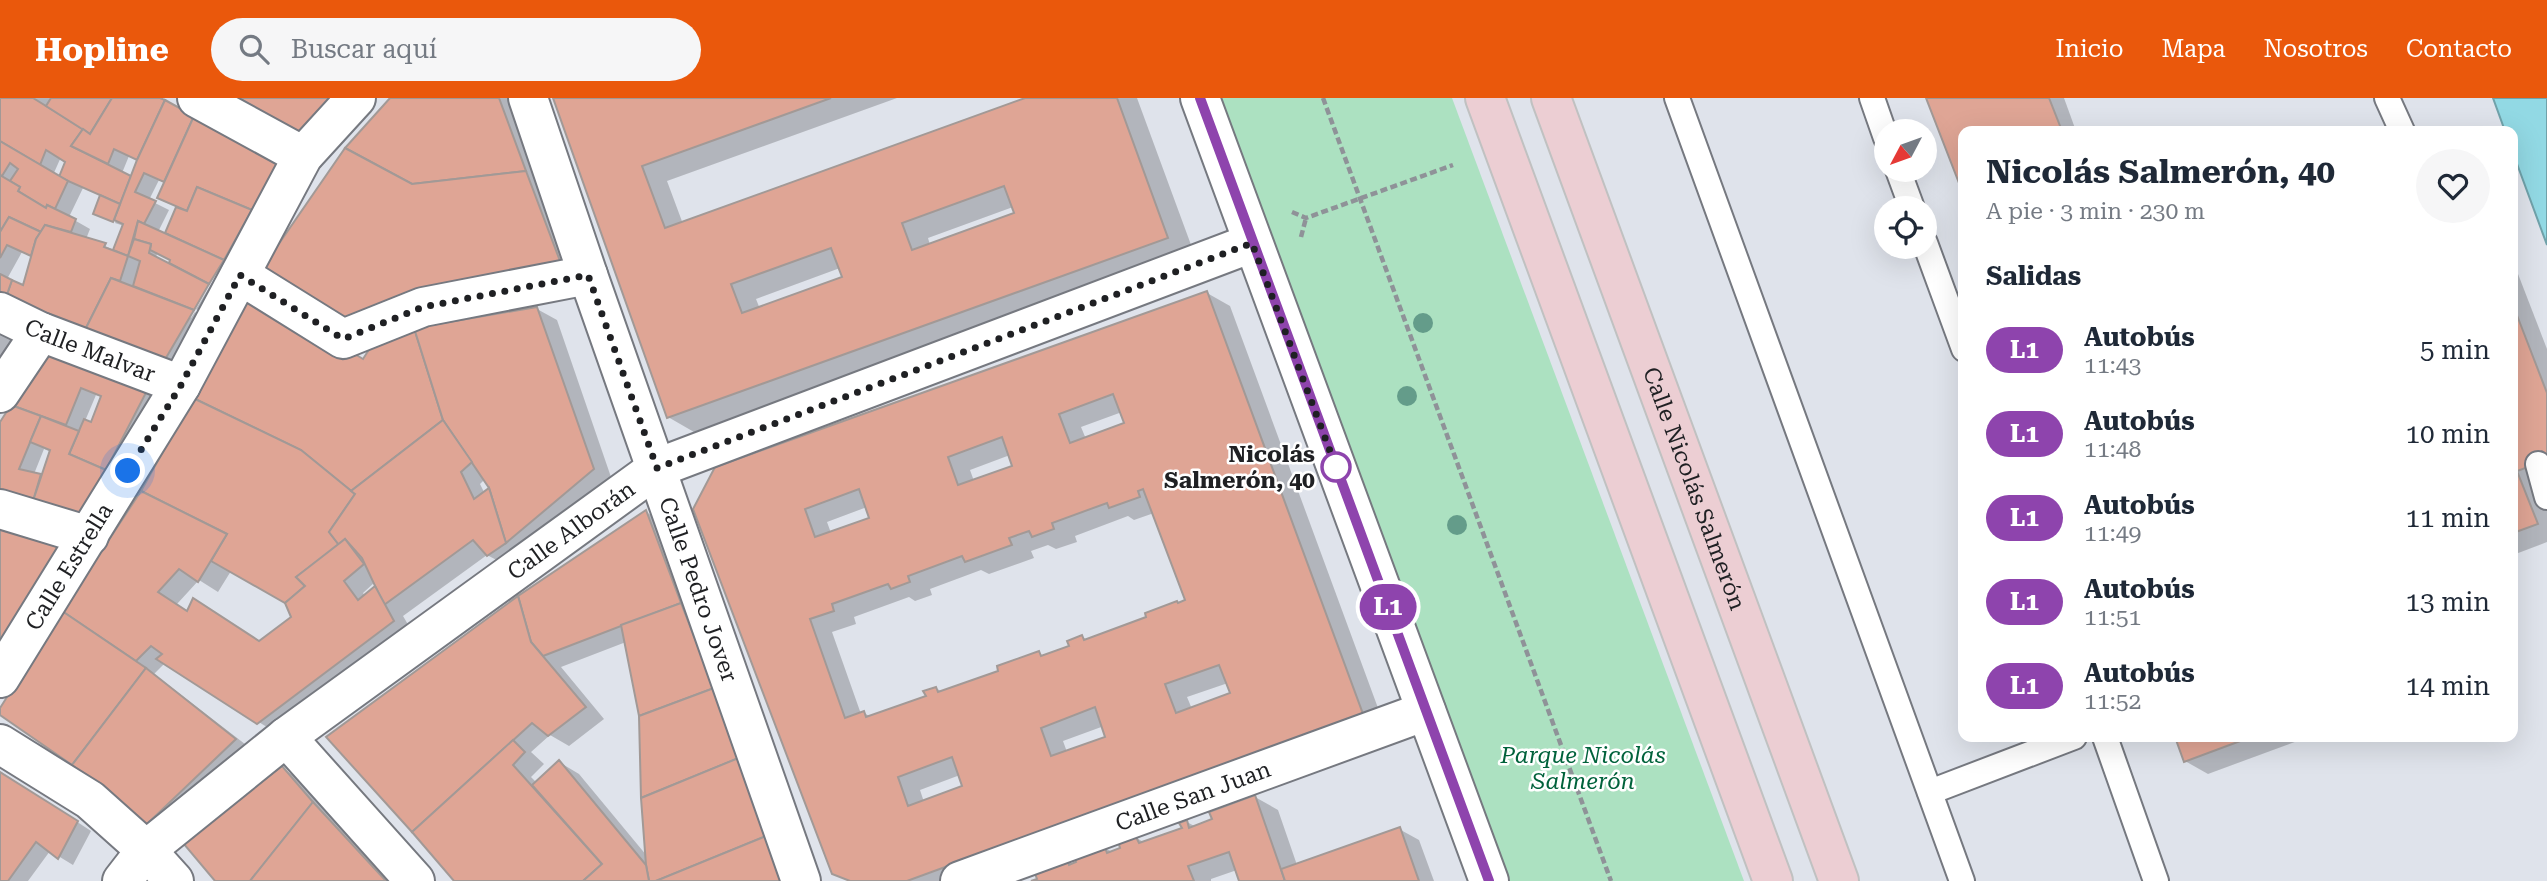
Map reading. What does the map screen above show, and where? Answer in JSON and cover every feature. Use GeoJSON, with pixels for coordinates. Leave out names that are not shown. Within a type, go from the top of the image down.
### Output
{"type":"FeatureCollection","features":[{"type":"Feature","properties":{"kind":"highway"},"geometry":{"type":"LineString","coordinates":[[1485,98],[1773,881]]}},
{"type":"Feature","properties":{"kind":"highway","name":"Calle Nicolás Salmerón"},"geometry":{"type":"LineString","coordinates":[[1551,98],[1839,881]]}},
{"type":"Feature","properties":{"kind":"street"},"geometry":{"type":"LineString","coordinates":[[197,98],[303,156]]}},
{"type":"Feature","properties":{"kind":"street","name":"Calle Estrella"},"geometry":{"type":"LineString","coordinates":[[0,678],[181,385],[303,156],[356,98]]}},
{"type":"Feature","properties":{"kind":"street","name":"Calle Pedro Jover"},"geometry":{"type":"LineString","coordinates":[[528,98],[801,881]]}},
{"type":"Feature","properties":{"kind":"street"},"geometry":{"type":"LineString","coordinates":[[1200,98],[1489,881]]}},
{"type":"Feature","properties":{"kind":"street","name":"Calle Alborán"},"geometry":{"type":"LineString","coordinates":[[122,881],[146,850],[286,737],[657,468],[1252,243]]}},
{"type":"Feature","properties":{"kind":"street"},"geometry":{"type":"LineString","coordinates":[[240,275],[343,339],[423,307],[588,275]]}},
{"type":"Feature","properties":{"kind":"street","name":"Calle Malvar"},"geometry":{"type":"LineString","coordinates":[[0,312],[41,332],[181,385]]}},
{"type":"Feature","properties":{"kind":"street"},"geometry":{"type":"LineString","coordinates":[[0,393],[41,332]]}},
{"type":"Feature","properties":{"kind":"street"},"geometry":{"type":"LineString","coordinates":[[0,509],[89,536]]}},
{"type":"Feature","properties":{"kind":"street","name":"Calle San Juan"},"geometry":{"type":"LineString","coordinates":[[960,881],[1426,711]]}},
{"type":"Feature","properties":{"kind":"street"},"geometry":{"type":"LineString","coordinates":[[286,737],[415,881]]}},
{"type":"Feature","properties":{"kind":"street"},"geometry":{"type":"LineString","coordinates":[[0,744],[90,800],[146,850],[174,881]]}},
{"type":"Feature","properties":{"kind":"lane"},"geometry":{"type":"LineString","coordinates":[[1677,98],[1962,881]]}},
{"type":"Feature","properties":{"kind":"lane"},"geometry":{"type":"LineString","coordinates":[[1872,98],[1879,119]]}},
{"type":"Feature","properties":{"kind":"lane"},"geometry":{"type":"LineString","coordinates":[[2387,98],[2400,126]]}},
{"type":"Feature","properties":{"kind":"lane"},"geometry":{"type":"LineString","coordinates":[[1931,259],[1958,333]]}},
{"type":"Feature","properties":{"kind":"lane"},"geometry":{"type":"LineString","coordinates":[[2538,464],[2547,497]]}},
{"type":"Feature","properties":{"kind":"lane"},"geometry":{"type":"LineString","coordinates":[[1930,792],[2061,742]]}},
{"type":"Feature","properties":{"kind":"lane"},"geometry":{"type":"LineString","coordinates":[[2107,742],[2156,881]]}},
{"type":"Feature","properties":{"kind":"path"},"geometry":{"type":"LineString","coordinates":[[1323,98],[1611,881]]}},
{"type":"Feature","properties":{"kind":"path"},"geometry":{"type":"LineString","coordinates":[[1284,209],[1306,218],[1452,165]]}},
{"type":"Feature","properties":{"kind":"green space","name":"Parque Nicolás Salmerón"},"geometry":{"type":"Polygon","coordinates":[[[1218,98],[1452,98],[1744,881],[1505,881],[1218,98]]]}},
{"type":"Feature","properties":{"kind":"water"},"geometry":{"type":"Polygon","coordinates":[[[2493,98],[2547,98],[2547,245],[2518,167],[2518,126],[2503,126],[2493,98]]]}},
{"type":"Feature","properties":{"kind":"building"},"geometry":{"type":"Polygon","coordinates":[[[0,98],[33,98],[83,129],[71,146],[131,176],[120,204],[59,177],[65,162],[46,150],[40,165],[0,141],[0,98]]]}},
{"type":"Feature","properties":{"kind":"building"},"geometry":{"type":"Polygon","coordinates":[[[51,98],[112,98],[90,134],[46,106],[51,98]]]}},
{"type":"Feature","properties":{"kind":"building"},"geometry":{"type":"Polygon","coordinates":[[[112,98],[165,100],[137,160],[114,149],[108,164],[71,146],[83,129],[90,134],[112,98]]]}},
{"type":"Feature","properties":{"kind":"building"},"geometry":{"type":"Polygon","coordinates":[[[239,98],[332,98],[298,133],[239,98]]]}},
{"type":"Feature","properties":{"kind":"building"},"geometry":{"type":"Polygon","coordinates":[[[390,98],[499,98],[526,171],[412,184],[345,148],[390,98]]]}},
{"type":"Feature","properties":{"kind":"building"},"geometry":{"type":"Polygon","coordinates":[[[553,98],[831,98],[642,166],[665,228],[1025,98],[1117,98],[1168,238],[667,418],[553,98]],[[1004,186],[902,223],[912,250],[1014,213],[1004,186]],[[831,248],[731,284],[742,313],[842,277],[831,248]]]}},
{"type":"Feature","properties":{"kind":"building"},"geometry":{"type":"Polygon","coordinates":[[[1926,98],[2049,98],[2060,126],[1958,126],[1958,181],[1937,126],[1937,119],[1934,119],[1926,98]]]}},
{"type":"Feature","properties":{"kind":"building"},"geometry":{"type":"Polygon","coordinates":[[[165,100],[194,116],[164,182],[144,173],[135,192],[156,201],[144,224],[138,221],[128,256],[113,250],[123,224],[114,220],[137,160],[165,100]]]}},
{"type":"Feature","properties":{"kind":"building"},"geometry":{"type":"Polygon","coordinates":[[[194,116],[281,161],[252,210],[197,187],[187,211],[157,198],[194,116]]]}},
{"type":"Feature","properties":{"kind":"building"},"geometry":{"type":"Polygon","coordinates":[[[0,141],[68,181],[55,209],[47,205],[46,208],[18,191],[20,187],[10,181],[18,169],[10,163],[2,176],[0,175],[0,141]]]}},
{"type":"Feature","properties":{"kind":"building"},"geometry":{"type":"Polygon","coordinates":[[[345,148],[412,184],[526,171],[560,261],[421,293],[346,324],[258,274],[345,148]]]}},
{"type":"Feature","properties":{"kind":"building"},"geometry":{"type":"Polygon","coordinates":[[[0,175],[20,187],[18,191],[46,208],[47,205],[76,219],[71,232],[45,225],[41,232],[9,217],[0,232],[0,175]]]}},
{"type":"Feature","properties":{"kind":"building"},"geometry":{"type":"Polygon","coordinates":[[[197,187],[252,210],[224,260],[165,233],[176,207],[187,211],[197,187]]]}},
{"type":"Feature","properties":{"kind":"building"},"geometry":{"type":"Polygon","coordinates":[[[100,195],[120,204],[113,222],[93,214],[100,195]]]}},
{"type":"Feature","properties":{"kind":"building"},"geometry":{"type":"Polygon","coordinates":[[[9,217],[41,232],[31,256],[7,245],[0,258],[0,232],[9,217]]]}},
{"type":"Feature","properties":{"kind":"building"},"geometry":{"type":"Polygon","coordinates":[[[138,221],[224,260],[209,284],[150,250],[151,244],[134,239],[138,221]]]}},
{"type":"Feature","properties":{"kind":"building"},"geometry":{"type":"Polygon","coordinates":[[[45,225],[106,243],[104,247],[128,256],[120,281],[111,278],[85,330],[4,303],[12,280],[23,285],[36,239],[45,225]]]}},
{"type":"Feature","properties":{"kind":"building"},"geometry":{"type":"Polygon","coordinates":[[[134,239],[151,244],[149,253],[209,284],[194,310],[133,286],[140,261],[128,256],[134,239]]]}},
{"type":"Feature","properties":{"kind":"building"},"geometry":{"type":"Polygon","coordinates":[[[0,274],[12,280],[4,303],[0,301],[0,274]]]}},
{"type":"Feature","properties":{"kind":"building"},"geometry":{"type":"Polygon","coordinates":[[[111,278],[194,310],[163,363],[85,330],[111,278]]]}},
{"type":"Feature","properties":{"kind":"building"},"geometry":{"type":"Polygon","coordinates":[[[247,288],[363,359],[370,348],[414,328],[443,420],[351,491],[301,450],[193,398],[247,288]]]}},
{"type":"Feature","properties":{"kind":"building"},"geometry":{"type":"Polygon","coordinates":[[[1207,291],[1363,714],[907,881],[850,881],[832,874],[693,509],[715,467],[1207,291]],[[1113,394],[1059,414],[1070,443],[1124,423],[1113,394]],[[1002,437],[948,457],[958,485],[1012,466],[1002,437]],[[859,489],[805,509],[815,537],[869,518],[859,489]],[[1143,489],[1138,491],[1140,497],[1109,508],[1107,503],[1052,523],[1054,529],[1032,537],[1029,531],[1009,538],[1012,545],[965,562],[962,556],[908,576],[910,582],[891,589],[888,584],[832,604],[834,611],[810,619],[845,718],[864,711],[866,717],[926,696],[923,691],[936,687],[938,692],[998,671],[997,666],[1039,651],[1041,656],[1069,646],[1067,641],[1082,635],[1084,640],[1146,617],[1145,613],[1185,600],[1143,489]],[[1219,665],[1165,684],[1176,713],[1230,693],[1219,665]],[[1095,707],[1041,728],[1051,756],[1105,737],[1095,707]],[[952,757],[898,777],[908,806],[962,786],[952,757]]]}},
{"type":"Feature","properties":{"kind":"building"},"geometry":{"type":"Polygon","coordinates":[[[537,307],[594,469],[506,543],[489,488],[443,420],[414,328],[537,307]]]}},
{"type":"Feature","properties":{"kind":"building"},"geometry":{"type":"Polygon","coordinates":[[[2518,318],[2547,393],[2547,460],[2518,471],[2518,318]]]}},
{"type":"Feature","properties":{"kind":"building"},"geometry":{"type":"Polygon","coordinates":[[[52,341],[151,383],[106,470],[69,454],[84,419],[91,422],[101,396],[81,388],[66,425],[11,405],[52,341]]]}},
{"type":"Feature","properties":{"kind":"building"},"geometry":{"type":"Polygon","coordinates":[[[193,398],[301,450],[355,494],[329,532],[339,545],[296,577],[305,586],[285,603],[211,561],[227,534],[141,491],[193,398]]]}},
{"type":"Feature","properties":{"kind":"building"},"geometry":{"type":"Polygon","coordinates":[[[11,405],[41,416],[19,469],[41,474],[33,501],[0,492],[0,422],[11,405]]]}},
{"type":"Feature","properties":{"kind":"building"},"geometry":{"type":"Polygon","coordinates":[[[41,416],[79,431],[69,454],[106,470],[82,515],[33,501],[50,450],[30,442],[41,416]]]}},
{"type":"Feature","properties":{"kind":"building"},"geometry":{"type":"Polygon","coordinates":[[[443,420],[472,462],[461,472],[474,499],[489,488],[506,543],[487,556],[473,540],[384,605],[362,558],[345,539],[339,545],[329,532],[355,494],[351,491],[443,420]]]}},
{"type":"Feature","properties":{"kind":"building"},"geometry":{"type":"Polygon","coordinates":[[[2518,474],[2538,524],[2518,531],[2518,474]]]}},
{"type":"Feature","properties":{"kind":"building"},"geometry":{"type":"Polygon","coordinates":[[[141,491],[227,534],[198,582],[179,569],[158,592],[187,611],[193,598],[259,641],[291,617],[285,603],[305,586],[296,577],[345,539],[364,564],[344,581],[358,600],[375,586],[394,621],[257,724],[156,659],[162,654],[151,646],[136,661],[62,611],[141,491]]]}},
{"type":"Feature","properties":{"kind":"building"},"geometry":{"type":"Polygon","coordinates":[[[646,510],[681,603],[543,656],[531,642],[518,596],[646,510]]]}},
{"type":"Feature","properties":{"kind":"building"},"geometry":{"type":"Polygon","coordinates":[[[0,519],[70,538],[0,659],[0,519]]]}},
{"type":"Feature","properties":{"kind":"building"},"geometry":{"type":"Polygon","coordinates":[[[518,596],[531,642],[586,707],[548,736],[532,723],[412,832],[326,737],[518,596]]]}},
{"type":"Feature","properties":{"kind":"building"},"geometry":{"type":"Polygon","coordinates":[[[681,603],[714,688],[639,716],[621,625],[681,603]]]}},
{"type":"Feature","properties":{"kind":"building"},"geometry":{"type":"Polygon","coordinates":[[[62,611],[146,668],[72,765],[0,715],[0,708],[62,611]]]}},
{"type":"Feature","properties":{"kind":"building"},"geometry":{"type":"Polygon","coordinates":[[[146,668],[236,739],[146,825],[72,765],[146,668]]]}},
{"type":"Feature","properties":{"kind":"building"},"geometry":{"type":"Polygon","coordinates":[[[714,688],[741,757],[641,798],[639,716],[714,688]]]}},
{"type":"Feature","properties":{"kind":"building"},"geometry":{"type":"Polygon","coordinates":[[[513,740],[525,752],[513,765],[602,864],[583,881],[454,881],[412,832],[513,740]]]}},
{"type":"Feature","properties":{"kind":"building"},"geometry":{"type":"Polygon","coordinates":[[[2177,742],[2238,742],[2184,762],[2177,742]]]}},
{"type":"Feature","properties":{"kind":"building"},"geometry":{"type":"Polygon","coordinates":[[[741,757],[771,834],[656,881],[649,881],[641,798],[741,757]]]}},
{"type":"Feature","properties":{"kind":"building"},"geometry":{"type":"Polygon","coordinates":[[[559,760],[646,865],[649,881],[583,881],[602,864],[532,785],[559,760]]]}},
{"type":"Feature","properties":{"kind":"building"},"geometry":{"type":"Polygon","coordinates":[[[282,766],[313,802],[250,881],[215,881],[183,843],[282,766]]]}},
{"type":"Feature","properties":{"kind":"building"},"geometry":{"type":"Polygon","coordinates":[[[0,772],[78,821],[58,859],[36,842],[8,881],[0,881],[0,772]]]}},
{"type":"Feature","properties":{"kind":"building"},"geometry":{"type":"Polygon","coordinates":[[[1255,795],[1285,881],[1239,881],[1229,852],[1188,866],[1194,881],[1031,881],[1037,879],[1034,871],[1067,859],[1069,865],[1076,862],[1074,856],[1104,845],[1107,853],[1120,848],[1118,841],[1135,835],[1139,843],[1182,828],[1179,823],[1187,820],[1189,828],[1212,819],[1209,812],[1255,795]]]}},
{"type":"Feature","properties":{"kind":"building"},"geometry":{"type":"Polygon","coordinates":[[[313,802],[386,881],[250,881],[313,802]]]}},
{"type":"Feature","properties":{"kind":"building"},"geometry":{"type":"Polygon","coordinates":[[[1400,827],[1419,881],[1285,881],[1281,869],[1400,827]]]}},
{"type":"Feature","properties":{"kind":"building"},"geometry":{"type":"Polygon","coordinates":[[[771,834],[788,881],[656,881],[771,834]]]}},
{"type":"Feature","properties":{"kind":"bus line","name":"L1"},"geometry":{"type":"LineString","coordinates":[[1200,98],[1489,881]]}},
{"type":"Feature","properties":{"kind":"place","name":"Nicolás Salmerón, 40"},"geometry":{"type":"Point","coordinates":[1336,467]}},
{"type":"Feature","properties":{"kind":"route"},"geometry":{"type":"LineString","coordinates":[[128,471],[181,385],[240,275],[343,339],[423,307],[588,275],[657,468],[1252,243],[1336,467]]}}]}
